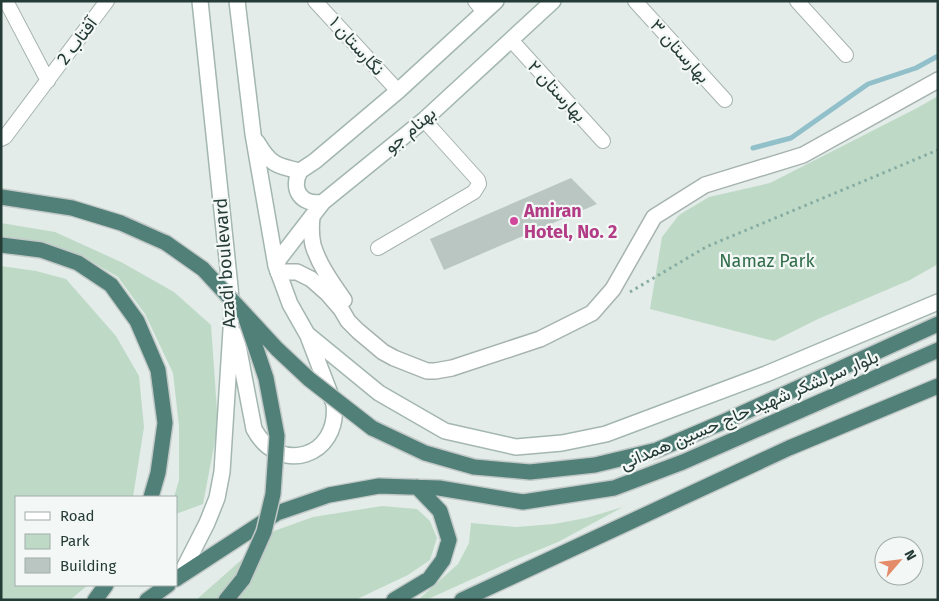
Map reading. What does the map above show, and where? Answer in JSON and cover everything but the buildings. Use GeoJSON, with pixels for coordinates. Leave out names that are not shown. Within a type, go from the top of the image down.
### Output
{"type":"FeatureCollection","features":[{"type":"Feature","properties":{"kind":"highway"},"geometry":{"type":"LineString","coordinates":[[1,197],[72,208],[121,223],[166,243],[203,269],[238,313],[309,379],[372,428],[425,453],[474,467],[530,472],[595,465],[657,450],[740,415],[938,324]]}},
{"type":"Feature","properties":{"kind":"highway"},"geometry":{"type":"LineString","coordinates":[[1,245],[41,250],[78,263],[111,285],[137,321],[158,370],[165,423],[158,473],[151,496]]}},
{"type":"Feature","properties":{"kind":"highway"},"geometry":{"type":"LineString","coordinates":[[226,600],[243,579],[264,532],[273,494],[278,436],[266,378],[238,313]]}},
{"type":"Feature","properties":{"kind":"highway","name":"بلوار سرلشکر شهید حاج حسین همدانی"},"geometry":{"type":"LineString","coordinates":[[178,578],[277,513],[329,495],[379,486],[417,487],[439,488],[523,502],[614,488],[683,462],[938,350]]}},
{"type":"Feature","properties":{"kind":"highway"},"geometry":{"type":"LineString","coordinates":[[462,600],[789,448],[938,386]]}},
{"type":"Feature","properties":{"kind":"highway"},"geometry":{"type":"LineString","coordinates":[[394,600],[429,579],[443,560],[449,540],[440,511],[417,487]]}},
{"type":"Feature","properties":{"kind":"highway"},"geometry":{"type":"LineString","coordinates":[[95,600],[105,586]]}},
{"type":"Feature","properties":{"kind":"highway","name":"بلوار سرلشکر شهید حاج حسین همدانی"},"geometry":{"type":"LineString","coordinates":[[147,600],[167,586]]}},
{"type":"Feature","properties":{"kind":"main road","name":"Azadi boulevard"},"geometry":{"type":"LineString","coordinates":[[178,575],[207,523],[217,498],[222,472],[238,313],[230,287],[200,1]]}},
{"type":"Feature","properties":{"kind":"main road"},"geometry":{"type":"LineString","coordinates":[[238,1],[253,134],[277,269],[290,304],[307,334],[334,404],[334,423],[331,432],[326,440],[312,452],[292,456],[283,454],[273,451],[258,438],[254,429],[238,313]]}},
{"type":"Feature","properties":{"kind":"main road"},"geometry":{"type":"LineString","coordinates":[[323,202],[310,202],[300,195],[296,183],[300,171],[315,161],[398,91],[480,6],[496,1]]}},
{"type":"Feature","properties":{"kind":"main road","name":"بهنام جو"},"geometry":{"type":"LineString","coordinates":[[277,269],[279,259],[323,202],[424,120],[553,1]]}},
{"type":"Feature","properties":{"kind":"main road"},"geometry":{"type":"LineString","coordinates":[[277,269],[297,272],[311,279],[328,294],[348,321],[383,352],[419,368],[435,371],[444,370],[540,339],[592,313],[613,289],[654,217],[705,185],[803,155],[938,80]]}},
{"type":"Feature","properties":{"kind":"main road"},"geometry":{"type":"LineString","coordinates":[[253,134],[265,156],[280,166],[300,171]]}},
{"type":"Feature","properties":{"kind":"main road"},"geometry":{"type":"LineString","coordinates":[[312,217],[313,244],[319,261],[357,318],[376,337],[393,350],[414,359],[441,364],[491,356]]}},
{"type":"Feature","properties":{"kind":"main road"},"geometry":{"type":"LineString","coordinates":[[307,334],[380,394],[445,431],[516,447],[562,443],[606,434],[766,374],[938,302]]}},
{"type":"Feature","properties":{"kind":"street"},"geometry":{"type":"LineString","coordinates":[[6,1],[48,81]]}},
{"type":"Feature","properties":{"kind":"street","name":"آفتاب 2"},"geometry":{"type":"LineString","coordinates":[[1,139],[5,137],[107,1]]}},
{"type":"Feature","properties":{"kind":"street","name":"نگارستان ۱"},"geometry":{"type":"LineString","coordinates":[[316,1],[398,91]]}},
{"type":"Feature","properties":{"kind":"street","name":"بهارستان ۳"},"geometry":{"type":"LineString","coordinates":[[635,1],[725,100]]}},
{"type":"Feature","properties":{"kind":"street"},"geometry":{"type":"LineString","coordinates":[[797,1],[846,55]]}},
{"type":"Feature","properties":{"kind":"street","name":"بهارستان ۲"},"geometry":{"type":"LineString","coordinates":[[511,40],[603,141]]}},
{"type":"Feature","properties":{"kind":"street"},"geometry":{"type":"LineString","coordinates":[[378,248],[474,192],[479,184],[478,180],[424,120]]}},
{"type":"Feature","properties":{"kind":"path"},"geometry":{"type":"LineString","coordinates":[[625,294],[706,247],[938,150]]}},
{"type":"Feature","properties":{"kind":"green space","name":"Namaz Park"},"geometry":{"type":"Polygon","coordinates":[[[938,96],[938,264],[910,280],[818,319],[774,341],[650,309],[662,237],[679,215],[709,197],[770,183],[938,96]]]}},
{"type":"Feature","properties":{"kind":"green space"},"geometry":{"type":"Polygon","coordinates":[[[1,223],[55,232],[121,262],[174,292],[211,325],[218,425],[203,504],[178,513],[178,496],[174,496],[179,480],[179,426],[173,373],[145,314],[118,277],[84,257],[44,242],[1,236],[1,223]]]}},
{"type":"Feature","properties":{"kind":"green space"},"geometry":{"type":"Polygon","coordinates":[[[1,266],[36,271],[66,279],[116,336],[139,376],[144,427],[133,496],[15,496],[15,586],[87,586],[70,600],[1,600],[1,266]]]}},
{"type":"Feature","properties":{"kind":"green space"},"geometry":{"type":"Polygon","coordinates":[[[382,506],[417,509],[430,521],[437,538],[430,560],[408,575],[355,600],[196,600],[274,531],[313,517],[382,506]]]}},
{"type":"Feature","properties":{"kind":"green space"},"geometry":{"type":"Polygon","coordinates":[[[623,507],[558,542],[426,600],[418,600],[458,564],[469,543],[471,523],[516,527],[554,524],[586,518],[623,507]]]}},
{"type":"Feature","properties":{"kind":"waterway"},"geometry":{"type":"LineString","coordinates":[[753,148],[791,138],[868,84],[916,68],[938,56]]}},
{"type":"Feature","properties":{"kind":"place","name":"Amiran Hotel, No. 2"},"geometry":{"type":"Point","coordinates":[514,221]}}]}
